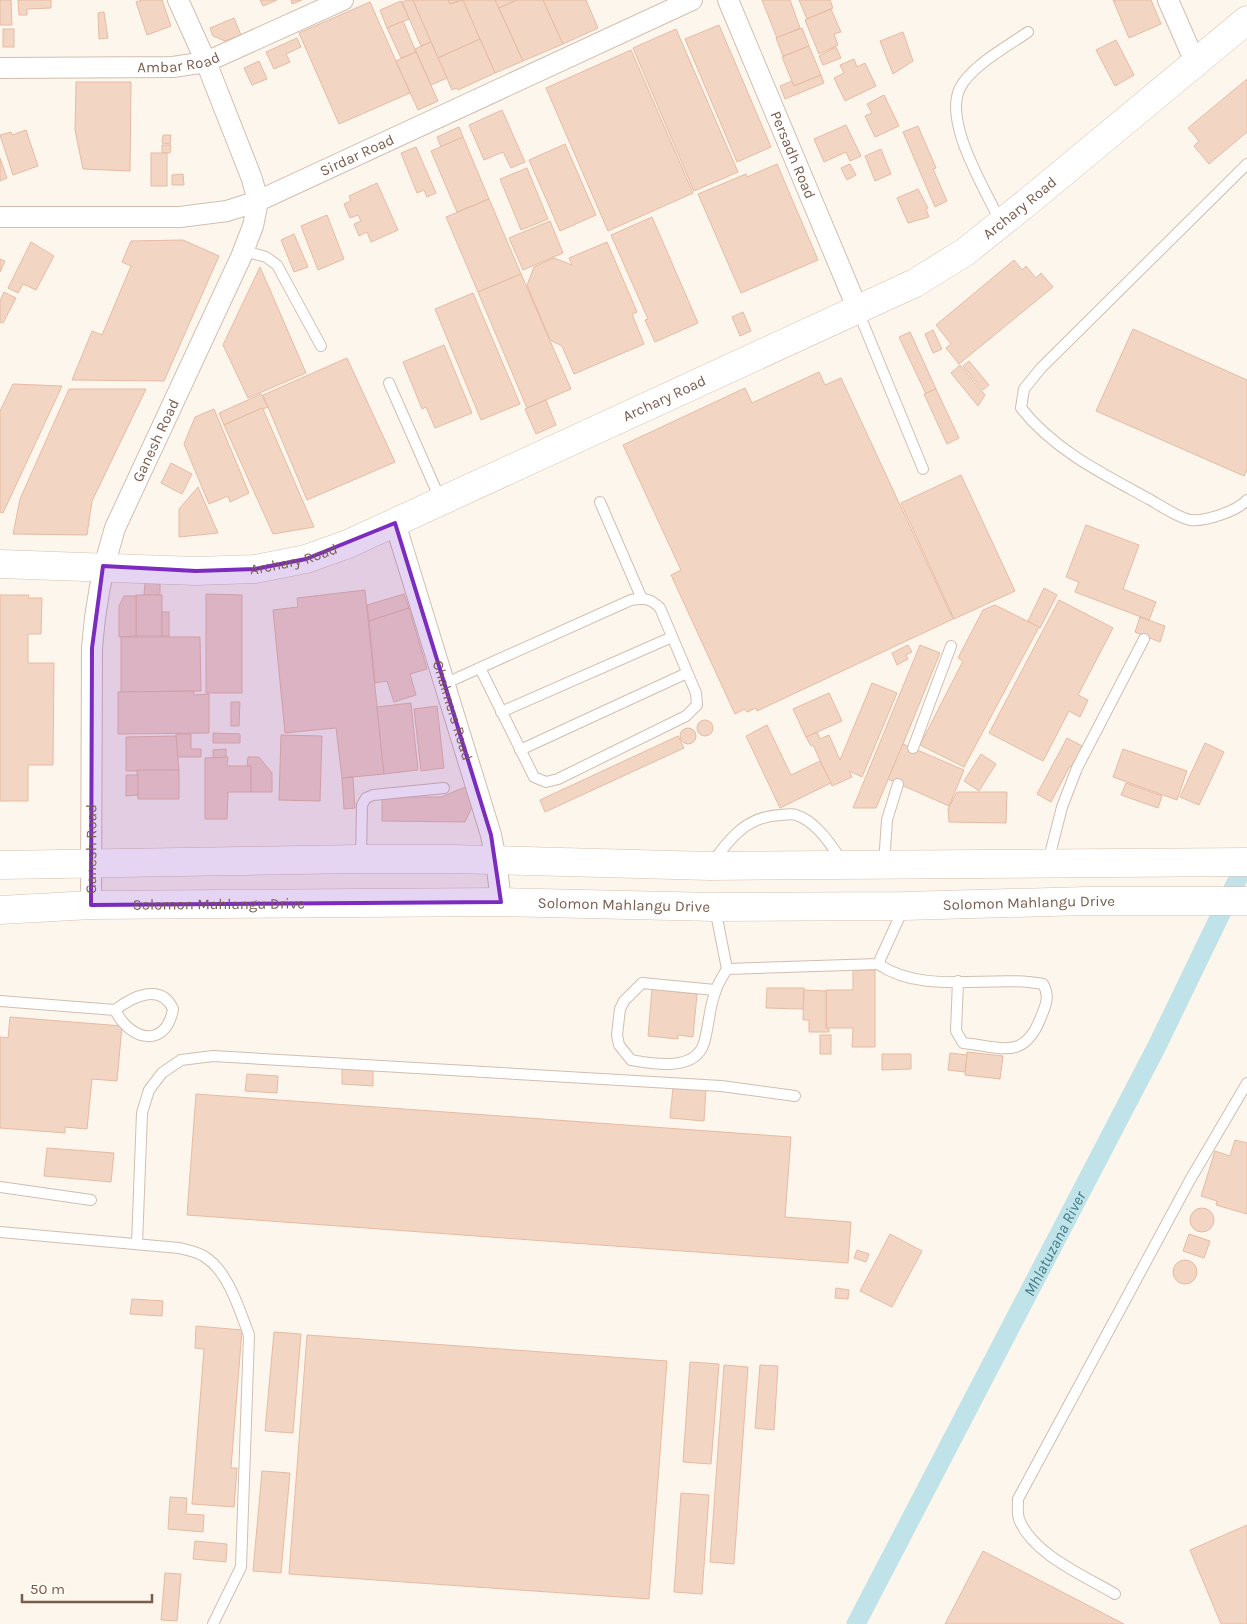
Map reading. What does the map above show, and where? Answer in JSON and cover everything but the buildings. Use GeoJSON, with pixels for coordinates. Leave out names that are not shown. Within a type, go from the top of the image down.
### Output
{"type":"FeatureCollection","features":[{"type":"Feature","properties":{"kind":"main road","name":"Archary Road"},"geometry":{"type":"LineString","coordinates":[[0,564],[103,566],[196,571],[255,569],[306,559],[348,544],[915,283],[965,252],[1194,62],[1244,27]]}},
{"type":"Feature","properties":{"kind":"main road"},"geometry":{"type":"LineString","coordinates":[[0,865],[92,865],[361,859],[496,860],[710,866],[1247,862]]}},
{"type":"Feature","properties":{"kind":"main road","name":"Solomon Mahlangu Drive"},"geometry":{"type":"LineString","coordinates":[[0,910],[91,906],[501,902],[715,907],[904,906],[1086,901],[1247,901]]}},
{"type":"Feature","properties":{"kind":"street","name":"Ganesh Road"},"geometry":{"type":"LineString","coordinates":[[91,906],[92,648],[95,606],[103,566],[115,528],[244,251],[253,226],[258,201],[252,179],[206,62],[178,0]]}},
{"type":"Feature","properties":{"kind":"street","name":"Ambar Road"},"geometry":{"type":"LineString","coordinates":[[0,68],[172,67],[206,62],[343,0]]}},
{"type":"Feature","properties":{"kind":"street","name":"Sirdar Road"},"geometry":{"type":"LineString","coordinates":[[0,217],[180,217],[227,211],[258,201],[692,0]]}},
{"type":"Feature","properties":{"kind":"street","name":"Persadh Road"},"geometry":{"type":"LineString","coordinates":[[728,0],[858,310]]}},
{"type":"Feature","properties":{"kind":"street"},"geometry":{"type":"LineString","coordinates":[[1168,0],[1194,62]]}},
{"type":"Feature","properties":{"kind":"street","name":"Chalmers Road"},"geometry":{"type":"LineString","coordinates":[[395,523],[496,860],[501,902]]}},
{"type":"Feature","properties":{"kind":"lane"},"geometry":{"type":"LineString","coordinates":[[1001,223],[961,135],[954,108],[960,87],[978,67],[1028,32]]}},
{"type":"Feature","properties":{"kind":"lane"},"geometry":{"type":"LineString","coordinates":[[1247,164],[1041,368],[1024,389],[1021,408],[1033,424],[1063,448],[1104,474],[1190,520],[1220,516],[1247,500]]}},
{"type":"Feature","properties":{"kind":"lane"},"geometry":{"type":"LineString","coordinates":[[244,251],[266,258],[276,265],[321,346]]}},
{"type":"Feature","properties":{"kind":"lane"},"geometry":{"type":"LineString","coordinates":[[858,310],[923,469]]}},
{"type":"Feature","properties":{"kind":"lane"},"geometry":{"type":"LineString","coordinates":[[389,383],[441,501]]}},
{"type":"Feature","properties":{"kind":"lane"},"geometry":{"type":"LineString","coordinates":[[600,502],[642,598]]}},
{"type":"Feature","properties":{"kind":"lane"},"geometry":{"type":"LineString","coordinates":[[444,684],[631,600],[642,598],[651,599],[660,608],[696,693],[697,705],[686,716],[558,779],[546,782],[534,777],[480,668]]}},
{"type":"Feature","properties":{"kind":"lane"},"geometry":{"type":"LineString","coordinates":[[501,712],[672,636]]}},
{"type":"Feature","properties":{"kind":"lane"},"geometry":{"type":"LineString","coordinates":[[1047,863],[1062,807],[1077,768],[1144,639]]}},
{"type":"Feature","properties":{"kind":"lane"},"geometry":{"type":"LineString","coordinates":[[913,748],[951,646]]}},
{"type":"Feature","properties":{"kind":"lane"},"geometry":{"type":"LineString","coordinates":[[520,750],[687,673]]}},
{"type":"Feature","properties":{"kind":"lane"},"geometry":{"type":"LineString","coordinates":[[884,864],[886,820],[898,784]]}},
{"type":"Feature","properties":{"kind":"lane"},"geometry":{"type":"LineString","coordinates":[[361,859],[362,805],[366,798],[444,788]]}},
{"type":"Feature","properties":{"kind":"lane"},"geometry":{"type":"LineString","coordinates":[[710,866],[730,839],[747,823],[770,815],[796,814],[810,822],[846,865]]}},
{"type":"Feature","properties":{"kind":"lane"},"geometry":{"type":"LineString","coordinates":[[878,964],[904,906]]}},
{"type":"Feature","properties":{"kind":"lane"},"geometry":{"type":"LineString","coordinates":[[715,907],[727,969],[715,990],[704,1043],[700,1053],[684,1063],[640,1061],[631,1060],[619,1045],[617,1035],[620,1009],[624,1001],[642,983],[715,990]]}},
{"type":"Feature","properties":{"kind":"lane"},"geometry":{"type":"LineString","coordinates":[[727,969],[878,964],[902,977],[1043,984],[1047,991],[1048,1002],[1036,1031],[1029,1041],[1022,1047],[1008,1048],[963,1043],[956,1031],[958,981]]}},
{"type":"Feature","properties":{"kind":"lane"},"geometry":{"type":"LineString","coordinates":[[0,1001],[115,1010],[128,1000],[140,995],[153,994],[162,995],[170,1002],[172,1009],[167,1024],[150,1037],[140,1036],[132,1032],[119,1018],[115,1010]]}},
{"type":"Feature","properties":{"kind":"lane"},"geometry":{"type":"LineString","coordinates":[[137,1244],[142,1113],[149,1090],[162,1073],[181,1060],[213,1056],[721,1086],[795,1096]]}},
{"type":"Feature","properties":{"kind":"lane"},"geometry":{"type":"LineString","coordinates":[[1115,1594],[1051,1556],[1031,1538],[1018,1518],[1018,1500],[1190,1180],[1247,1083]]}},
{"type":"Feature","properties":{"kind":"lane"},"geometry":{"type":"LineString","coordinates":[[0,1187],[91,1200]]}},
{"type":"Feature","properties":{"kind":"lane"},"geometry":{"type":"LineString","coordinates":[[0,1232],[179,1248],[206,1257],[220,1273],[236,1299],[249,1334],[241,1567],[213,1624]]}},
{"type":"Feature","properties":{"kind":"highlighted area"},"geometry":{"type":"Polygon","coordinates":[[[395,523],[491,835],[501,902],[91,905],[92,648],[103,566],[196,571],[255,569],[306,559],[395,523]]]}},
{"type":"Feature","properties":{"kind":"waterway","name":"Mhlatuzana River"},"geometry":{"type":"LineString","coordinates":[[856,1624],[1157,1046],[1247,860]]}}]}
